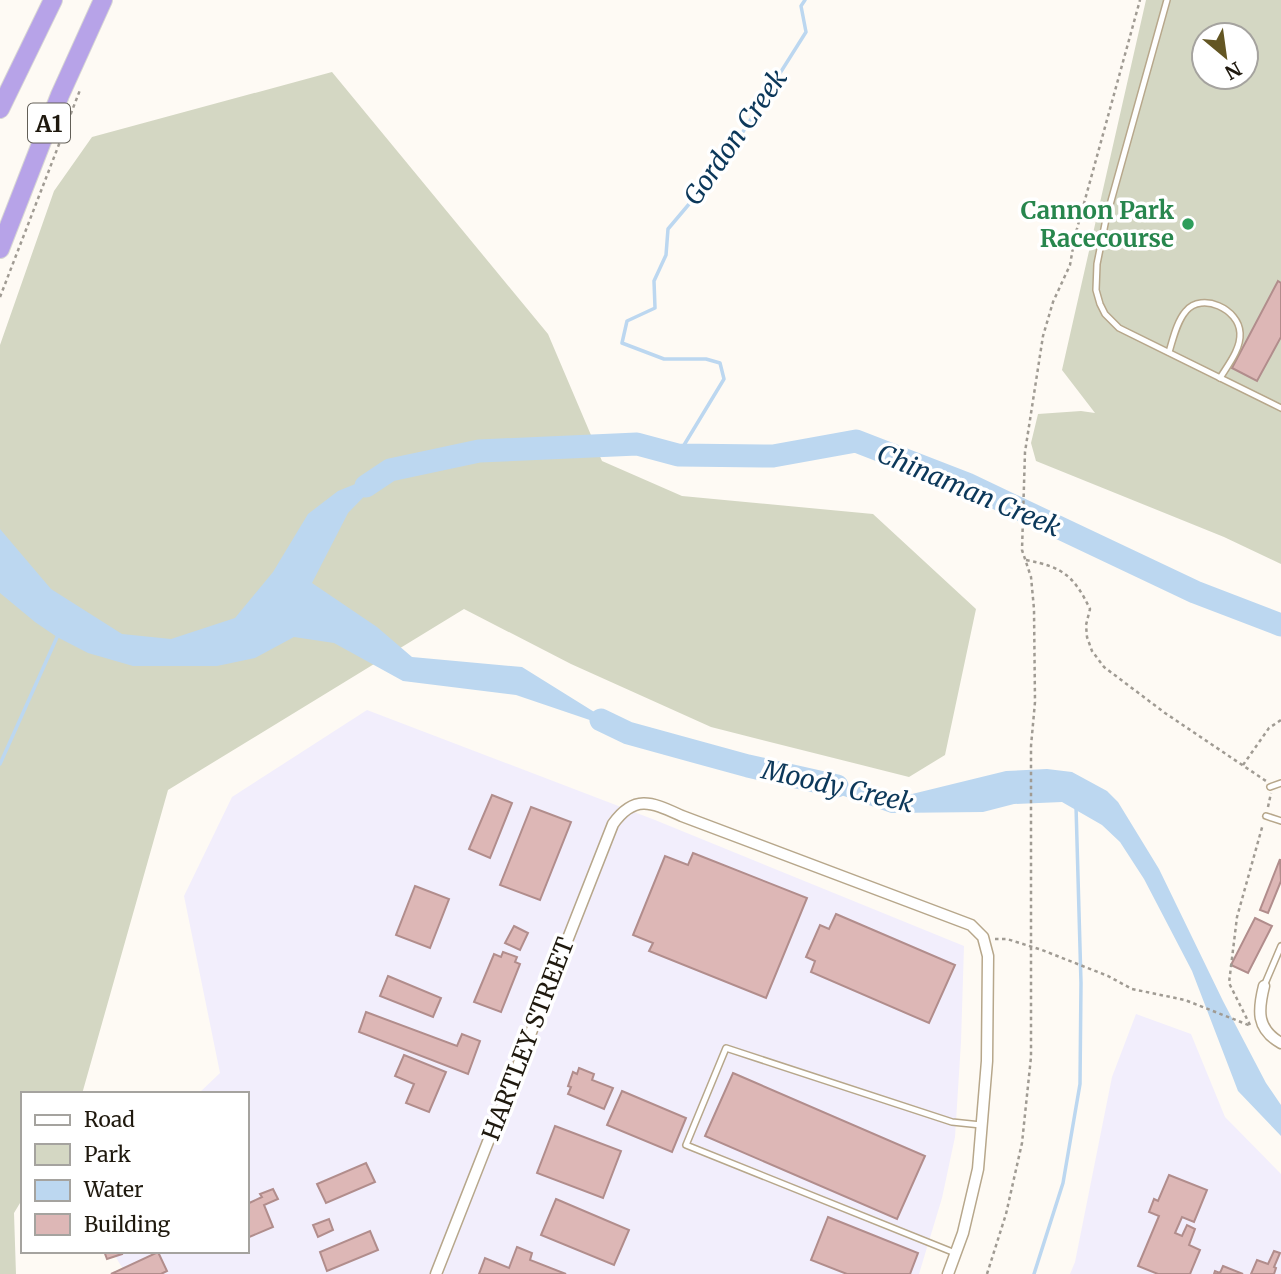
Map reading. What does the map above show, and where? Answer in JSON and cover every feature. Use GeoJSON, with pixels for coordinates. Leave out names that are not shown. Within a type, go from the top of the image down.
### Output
{"type":"FeatureCollection","features":[{"type":"Feature","properties":{"kind":"highway","name":"A1"},"geometry":{"type":"LineString","coordinates":[[0,109],[53,0]]}},
{"type":"Feature","properties":{"kind":"highway","name":"A1"},"geometry":{"type":"LineString","coordinates":[[0,249],[60,95],[103,0]]}},
{"type":"Feature","properties":{"kind":"street","name":"HARTLEY STREET"},"geometry":{"type":"LineString","coordinates":[[436,1274],[612,824],[627,809],[638,804],[652,803],[971,925],[984,940]]}},
{"type":"Feature","properties":{"kind":"street"},"geometry":{"type":"LineString","coordinates":[[948,1274],[964,1233],[978,1169],[987,1061],[988,964],[984,940]]}},
{"type":"Feature","properties":{"kind":"street"},"geometry":{"type":"LineString","coordinates":[[1264,986],[1259,1009],[1266,1031],[1281,1043]]}},
{"type":"Feature","properties":{"kind":"lane"},"geometry":{"type":"LineString","coordinates":[[1167,0],[1107,219],[1096,276],[1100,304],[1110,320],[1119,327],[1281,408]]}},
{"type":"Feature","properties":{"kind":"lane"},"geometry":{"type":"LineString","coordinates":[[1169,352],[1182,317],[1190,307],[1205,302],[1219,306],[1237,321],[1241,335],[1237,349],[1220,378]]}},
{"type":"Feature","properties":{"kind":"lane"},"geometry":{"type":"LineString","coordinates":[[1270,787],[1281,783]]}},
{"type":"Feature","properties":{"kind":"lane"},"geometry":{"type":"LineString","coordinates":[[1266,816],[1281,821]]}},
{"type":"Feature","properties":{"kind":"lane"},"geometry":{"type":"LineString","coordinates":[[1264,986],[1281,946]]}},
{"type":"Feature","properties":{"kind":"lane"},"geometry":{"type":"LineString","coordinates":[[956,1253],[686,1144],[726,1048],[952,1122],[982,1125]]}},
{"type":"Feature","properties":{"kind":"path"},"geometry":{"type":"LineString","coordinates":[[987,1274],[1006,1213],[1023,1143],[1031,1057],[1034,594],[1022,550],[1025,452],[1043,336],[1053,302],[1070,265],[1075,236],[1140,0]]}},
{"type":"Feature","properties":{"kind":"path"},"geometry":{"type":"LineString","coordinates":[[0,297],[83,82]]}},
{"type":"Feature","properties":{"kind":"path"},"geometry":{"type":"LineString","coordinates":[[1025,560],[1052,566],[1072,579],[1090,609],[1086,625],[1089,644],[1104,667],[1165,713],[1266,780],[1270,787],[1266,816],[1237,917],[1229,983],[1251,1026]]}},
{"type":"Feature","properties":{"kind":"path"},"geometry":{"type":"LineString","coordinates":[[1243,765],[1269,728],[1281,720]]}},
{"type":"Feature","properties":{"kind":"path"},"geometry":{"type":"LineString","coordinates":[[984,940],[1002,938],[1031,946],[1063,957],[1132,989],[1185,1000],[1239,1023],[1266,1031]]}},
{"type":"Feature","properties":{"kind":"shaded area"},"geometry":{"type":"Polygon","coordinates":[[[367,710],[655,820],[964,946],[955,1137],[942,1198],[919,1274],[126,1274],[113,1253],[248,1253],[248,1092],[200,1092],[220,1073],[184,896],[232,797],[367,710]]]}},
{"type":"Feature","properties":{"kind":"shaded area"},"geometry":{"type":"Polygon","coordinates":[[[1136,1014],[1191,1034],[1225,1117],[1281,1174],[1281,1274],[1070,1274],[1075,1262],[1112,1077],[1136,1014]]]}},
{"type":"Feature","properties":{"kind":"green space","name":"Cannon Park Racecourse"},"geometry":{"type":"Polygon","coordinates":[[[1146,0],[1281,0],[1281,564],[1224,537],[1036,461],[1031,443],[1038,414],[1081,411],[1095,413],[1062,370],[1146,0]]]}},
{"type":"Feature","properties":{"kind":"green space"},"geometry":{"type":"Polygon","coordinates":[[[332,72],[548,334],[602,461],[682,496],[873,514],[976,609],[945,755],[909,777],[711,727],[571,664],[464,609],[168,790],[83,1092],[21,1092],[21,1201],[14,1213],[16,1274],[0,1274],[0,345],[54,191],[92,137],[332,72]]]}},
{"type":"Feature","properties":{"kind":"water"},"geometry":{"type":"Polygon","coordinates":[[[390,470],[348,513],[312,583],[377,627],[412,657],[522,667],[628,733],[516,695],[403,681],[334,643],[294,637],[255,658],[217,666],[133,666],[88,653],[57,637],[0,593],[0,529],[51,589],[122,634],[171,639],[235,618],[273,572],[308,514],[338,491],[390,470]]]}},
{"type":"Feature","properties":{"kind":"water"},"geometry":{"type":"Polygon","coordinates":[[[1047,769],[1072,772],[1107,791],[1118,802],[1159,869],[1223,1001],[1266,1083],[1281,1105],[1281,1136],[1238,1091],[1192,971],[1144,879],[1120,842],[1102,825],[1062,802],[1014,804],[983,812],[891,813],[819,787],[809,780],[912,794],[1006,771],[1047,769]]]}},
{"type":"Feature","properties":{"kind":"building"},"geometry":{"type":"Polygon","coordinates":[[[1278,281],[1281,283],[1281,337],[1257,381],[1232,368],[1278,281]]]}},
{"type":"Feature","properties":{"kind":"building"},"geometry":{"type":"Polygon","coordinates":[[[492,795],[512,803],[490,858],[469,849],[492,795]]]}},
{"type":"Feature","properties":{"kind":"building"},"geometry":{"type":"Polygon","coordinates":[[[531,807],[571,822],[540,900],[500,885],[531,807]]]}},
{"type":"Feature","properties":{"kind":"building"},"geometry":{"type":"Polygon","coordinates":[[[693,853],[807,898],[766,998],[649,951],[653,943],[633,935],[665,856],[688,865],[693,853]]]}},
{"type":"Feature","properties":{"kind":"building"},"geometry":{"type":"Polygon","coordinates":[[[1280,859],[1281,881],[1268,913],[1260,910],[1280,859]]]}},
{"type":"Feature","properties":{"kind":"building"},"geometry":{"type":"Polygon","coordinates":[[[415,886],[449,899],[430,948],[396,935],[415,886]]]}},
{"type":"Feature","properties":{"kind":"building"},"geometry":{"type":"Polygon","coordinates":[[[836,914],[955,965],[929,1023],[811,972],[815,961],[806,957],[820,925],[829,929],[836,914]]]}},
{"type":"Feature","properties":{"kind":"building"},"geometry":{"type":"Polygon","coordinates":[[[1255,918],[1272,926],[1248,973],[1231,965],[1255,918]]]}},
{"type":"Feature","properties":{"kind":"building"},"geometry":{"type":"Polygon","coordinates":[[[514,926],[528,933],[520,950],[505,943],[514,926]]]}},
{"type":"Feature","properties":{"kind":"building"},"geometry":{"type":"Polygon","coordinates":[[[503,952],[517,957],[515,962],[520,964],[501,1012],[474,1002],[494,954],[501,957],[503,952]]]}},
{"type":"Feature","properties":{"kind":"building"},"geometry":{"type":"Polygon","coordinates":[[[388,976],[441,998],[433,1017],[380,996],[388,976]]]}},
{"type":"Feature","properties":{"kind":"building"},"geometry":{"type":"Polygon","coordinates":[[[366,1012],[457,1046],[462,1034],[480,1041],[468,1074],[359,1032],[366,1012]]]}},
{"type":"Feature","properties":{"kind":"building"},"geometry":{"type":"Polygon","coordinates":[[[404,1055],[446,1072],[429,1112],[406,1103],[414,1084],[395,1076],[404,1055]]]}},
{"type":"Feature","properties":{"kind":"building"},"geometry":{"type":"Polygon","coordinates":[[[579,1068],[594,1074],[592,1080],[613,1088],[604,1109],[568,1094],[573,1072],[577,1074],[579,1068]]]}},
{"type":"Feature","properties":{"kind":"building"},"geometry":{"type":"Polygon","coordinates":[[[733,1073],[925,1156],[897,1219],[705,1136],[733,1073]]]}},
{"type":"Feature","properties":{"kind":"building"},"geometry":{"type":"Polygon","coordinates":[[[622,1091],[686,1118],[672,1152],[607,1125],[622,1091]]]}},
{"type":"Feature","properties":{"kind":"building"},"geometry":{"type":"Polygon","coordinates":[[[555,1126],[621,1151],[603,1198],[537,1173],[555,1126]]]}},
{"type":"Feature","properties":{"kind":"building"},"geometry":{"type":"Polygon","coordinates":[[[366,1163],[375,1182],[326,1203],[317,1184],[366,1163]]]}},
{"type":"Feature","properties":{"kind":"building"},"geometry":{"type":"Polygon","coordinates":[[[1169,1175],[1207,1190],[1194,1222],[1182,1217],[1175,1233],[1182,1236],[1187,1225],[1195,1229],[1189,1245],[1200,1250],[1190,1274],[1158,1274],[1138,1266],[1159,1216],[1149,1212],[1154,1199],[1158,1201],[1169,1175]]]}},
{"type":"Feature","properties":{"kind":"building"},"geometry":{"type":"Polygon","coordinates":[[[273,1189],[278,1199],[264,1205],[273,1227],[248,1238],[248,1204],[262,1197],[260,1194],[273,1189]]]}},
{"type":"Feature","properties":{"kind":"building"},"geometry":{"type":"Polygon","coordinates":[[[556,1199],[629,1230],[614,1265],[541,1235],[556,1199]]]}},
{"type":"Feature","properties":{"kind":"building"},"geometry":{"type":"Polygon","coordinates":[[[828,1217],[918,1253],[910,1274],[847,1274],[811,1260],[828,1217]]]}},
{"type":"Feature","properties":{"kind":"building"},"geometry":{"type":"Polygon","coordinates":[[[329,1219],[333,1230],[318,1237],[313,1225],[329,1219]]]}},
{"type":"Feature","properties":{"kind":"building"},"geometry":{"type":"Polygon","coordinates":[[[370,1231],[378,1250],[327,1271],[320,1252],[370,1231]]]}},
{"type":"Feature","properties":{"kind":"building"},"geometry":{"type":"Polygon","coordinates":[[[517,1247],[532,1253],[530,1260],[566,1274],[479,1274],[485,1258],[509,1268],[517,1247]]]}},
{"type":"Feature","properties":{"kind":"building"},"geometry":{"type":"Polygon","coordinates":[[[1274,1251],[1280,1253],[1274,1274],[1251,1274],[1257,1260],[1268,1264],[1274,1251]]]}},
{"type":"Feature","properties":{"kind":"building"},"geometry":{"type":"Polygon","coordinates":[[[105,1253],[122,1253],[122,1254],[107,1259],[105,1253]]]}},
{"type":"Feature","properties":{"kind":"building"},"geometry":{"type":"Polygon","coordinates":[[[156,1253],[158,1253],[167,1271],[161,1274],[111,1274],[156,1253]]]}},
{"type":"Feature","properties":{"kind":"building"},"geometry":{"type":"Polygon","coordinates":[[[1223,1266],[1243,1274],[1214,1274],[1215,1271],[1220,1273],[1223,1266]]]}},
{"type":"Feature","properties":{"kind":"waterway","name":"Gordon Creek"},"geometry":{"type":"LineString","coordinates":[[678,455],[724,379],[720,363],[706,359],[664,359],[622,343],[627,321],[655,308],[654,281],[666,255],[668,229],[722,165],[806,32],[801,6],[805,0]]}},
{"type":"Feature","properties":{"kind":"waterway","name":"Chinaman Creek"},"geometry":{"type":"LineString","coordinates":[[366,486],[390,470],[479,451],[637,444],[678,455],[773,456],[856,441],[967,484],[1195,592],[1281,625]]}},
{"type":"Feature","properties":{"kind":"waterway"},"geometry":{"type":"LineString","coordinates":[[0,764],[58,635]]}},
{"type":"Feature","properties":{"kind":"waterway","name":"Moody Creek"},"geometry":{"type":"LineString","coordinates":[[601,720],[628,733],[748,766],[837,786]]}},
{"type":"Feature","properties":{"kind":"waterway"},"geometry":{"type":"LineString","coordinates":[[1034,1274],[1063,1183],[1080,1084],[1081,983],[1076,806]]}},
{"type":"Feature","properties":{"kind":"place","name":"Cannon Park Racecourse"},"geometry":{"type":"Point","coordinates":[1188,224]}}]}
